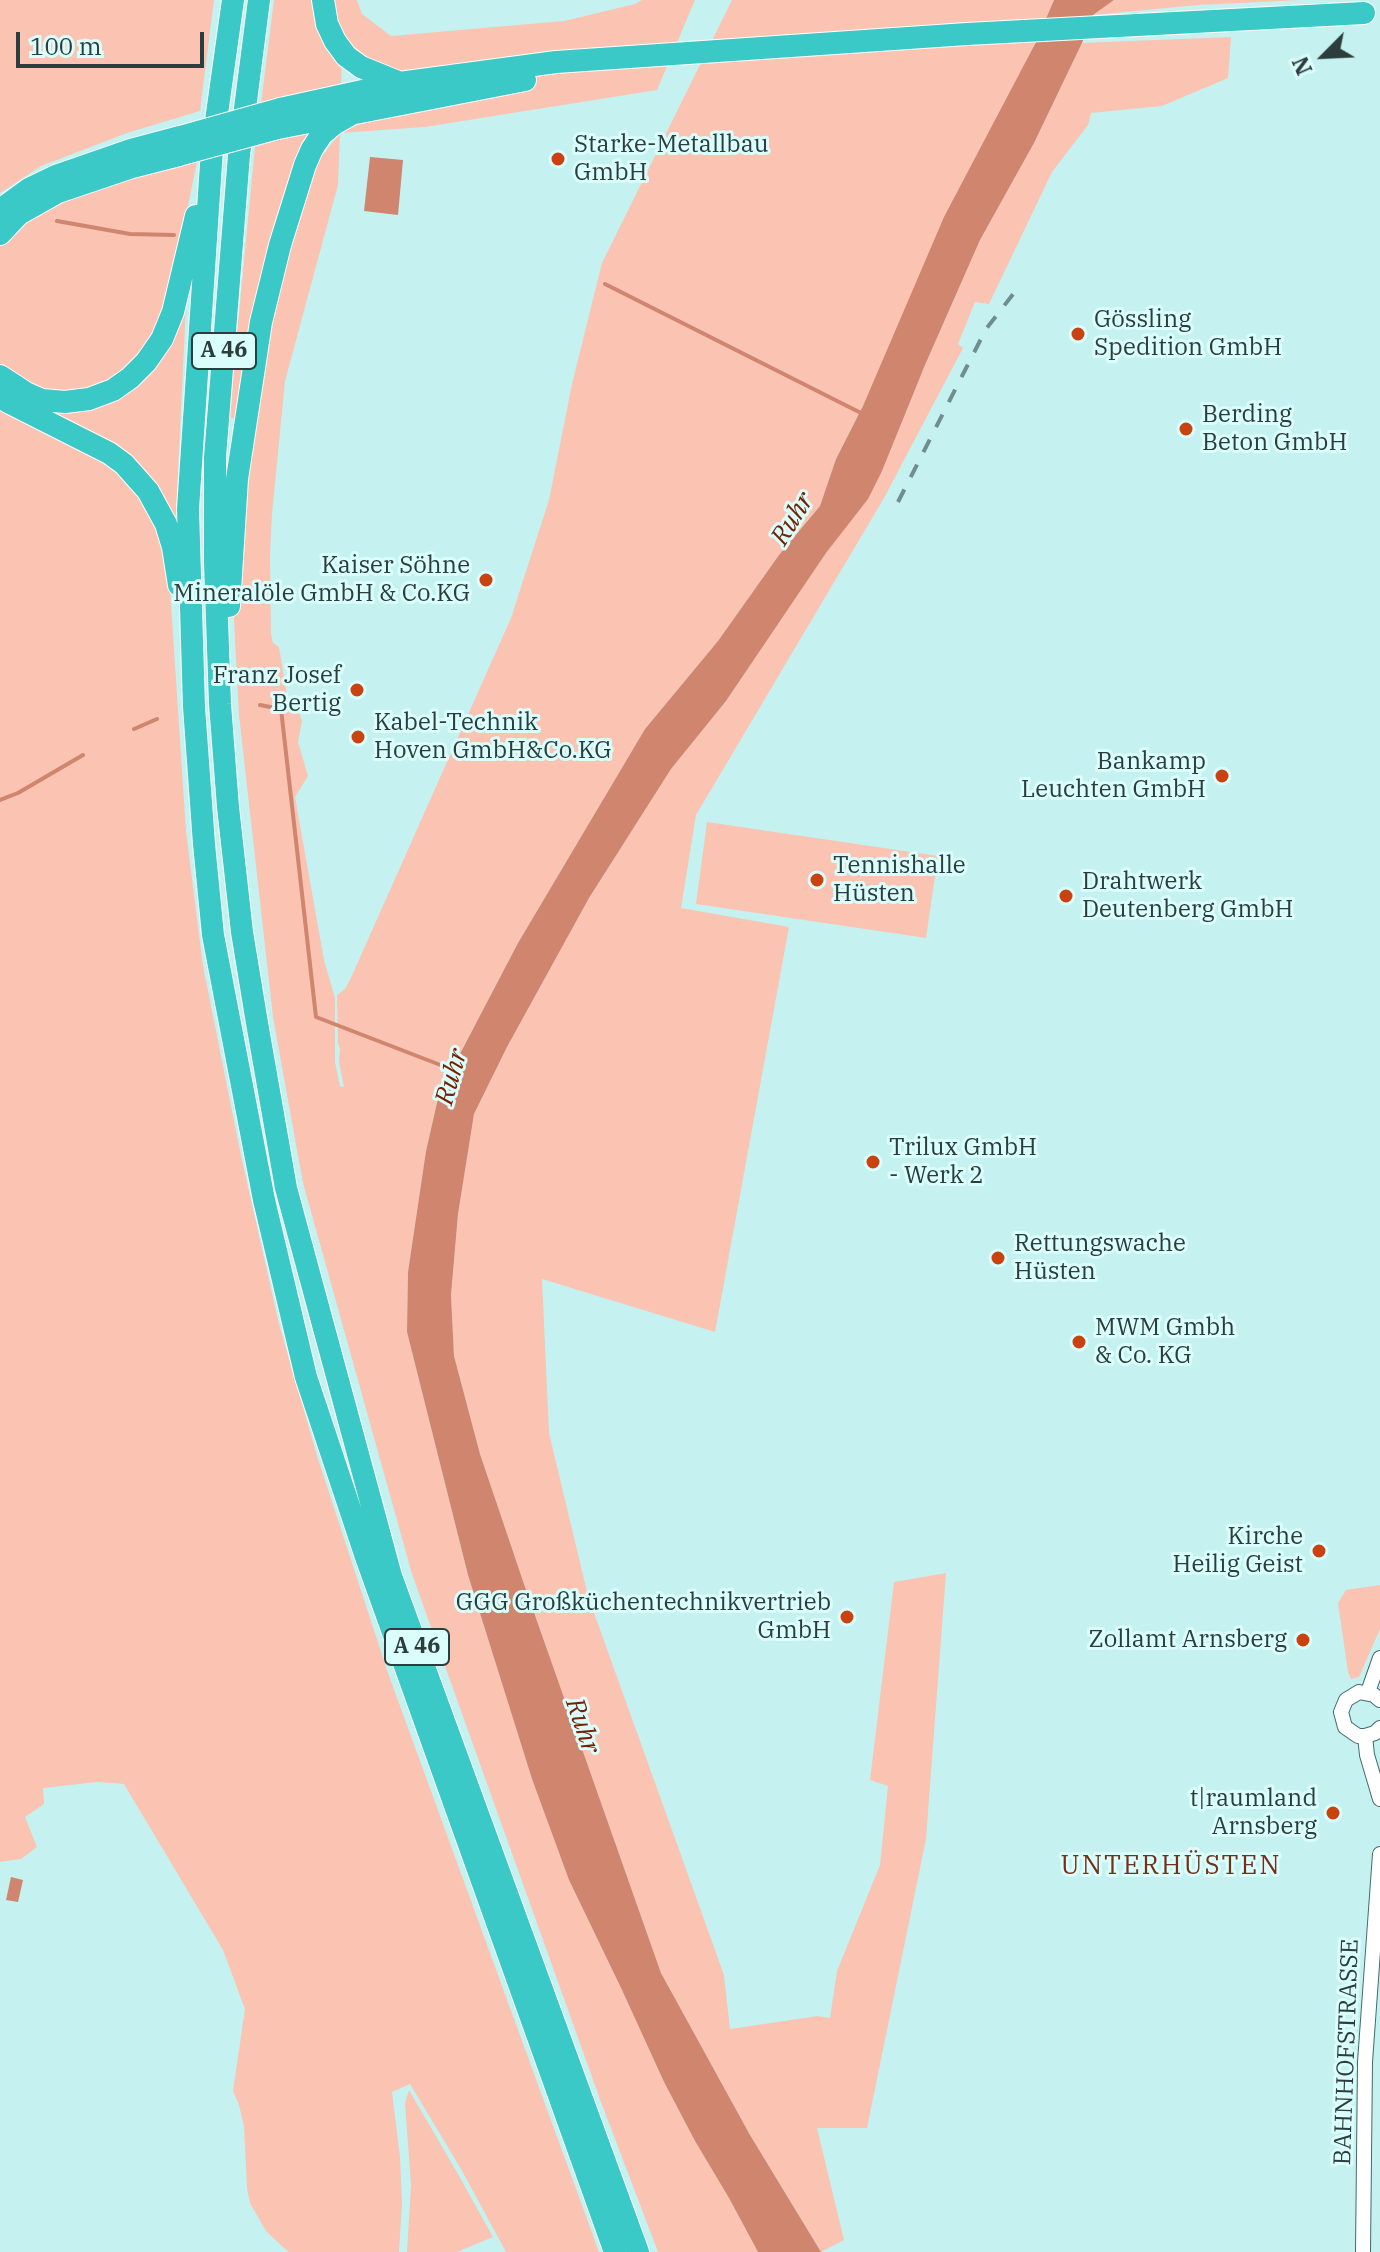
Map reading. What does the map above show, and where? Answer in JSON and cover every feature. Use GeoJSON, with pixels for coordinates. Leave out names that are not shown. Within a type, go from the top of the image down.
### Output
{"type":"FeatureCollection","features":[{"type":"Feature","properties":{"kind":"highway","name":"A 46"},"geometry":{"type":"LineString","coordinates":[[233,0],[212,149],[188,509],[194,707],[213,935],[264,1200],[306,1377],[366,1557],[615,2252]]}},
{"type":"Feature","properties":{"kind":"highway","name":"A 46"},"geometry":{"type":"LineString","coordinates":[[259,0],[239,155],[215,457],[220,704],[242,932],[286,1188],[391,1576],[638,2252]]}},
{"type":"Feature","properties":{"kind":"highway"},"geometry":{"type":"LineString","coordinates":[[323,0],[327,24],[346,56],[370,71],[399,83]]}},
{"type":"Feature","properties":{"kind":"highway"},"geometry":{"type":"LineString","coordinates":[[0,234],[19,214],[58,192],[132,167],[179,146],[399,83],[556,62],[1363,6]]}},
{"type":"Feature","properties":{"kind":"highway"},"geometry":{"type":"LineString","coordinates":[[279,118],[357,111],[655,56]]}},
{"type":"Feature","properties":{"kind":"highway"},"geometry":{"type":"LineString","coordinates":[[220,704],[228,688],[228,623],[237,479],[261,322],[280,245],[312,149],[322,134],[357,111]]}},
{"type":"Feature","properties":{"kind":"highway"},"geometry":{"type":"LineString","coordinates":[[0,210],[29,189],[56,176],[131,150],[179,146]]}},
{"type":"Feature","properties":{"kind":"highway"},"geometry":{"type":"LineString","coordinates":[[0,376],[42,400],[65,402],[89,399],[113,390],[146,362],[162,339],[173,312],[212,149]]}},
{"type":"Feature","properties":{"kind":"highway"},"geometry":{"type":"LineString","coordinates":[[0,395],[8,402],[109,453],[124,464],[148,491],[166,524],[173,547],[178,575],[184,691],[194,707]]}},
{"type":"Feature","properties":{"kind":"street"},"geometry":{"type":"LineString","coordinates":[[1380,1658],[1374,1696],[1359,1692],[1350,1696],[1341,1712],[1345,1727],[1358,1736],[1375,1733],[1380,1728]]}},
{"type":"Feature","properties":{"kind":"street"},"geometry":{"type":"LineString","coordinates":[[1365,1736],[1367,1755],[1380,1799]]}},
{"type":"Feature","properties":{"kind":"street","name":"BAHNHOFSTRASSE"},"geometry":{"type":"LineString","coordinates":[[1363,2252],[1365,2062],[1380,1854]]}},
{"type":"Feature","properties":{"kind":"shaded area"},"geometry":{"type":"Polygon","coordinates":[[[0,0],[214,0],[200,111],[127,133],[41,166],[0,193],[0,0]]]}},
{"type":"Feature","properties":{"kind":"shaded area"},"geometry":{"type":"Polygon","coordinates":[[[274,0],[315,0],[342,62],[341,87],[261,104],[274,0]]]}},
{"type":"Feature","properties":{"kind":"shaded area"},"geometry":{"type":"Polygon","coordinates":[[[334,0],[357,0],[362,14],[391,36],[564,21],[642,0],[695,0],[657,90],[425,127],[340,133],[349,124],[407,108],[367,58],[348,43],[335,21],[334,0]]]}},
{"type":"Feature","properties":{"kind":"shaded area"},"geometry":{"type":"Polygon","coordinates":[[[732,0],[1054,0],[836,459],[820,506],[779,555],[718,641],[645,729],[518,943],[439,1094],[426,1151],[408,1272],[407,1332],[468,1575],[532,1779],[569,1880],[664,2082],[758,2252],[658,2252],[601,2102],[412,1574],[303,1183],[273,1017],[239,715],[234,621],[244,491],[276,291],[312,169],[340,133],[338,185],[285,381],[270,555],[271,634],[273,643],[279,647],[289,707],[297,706],[302,721],[298,742],[308,776],[295,797],[324,960],[335,998],[335,1062],[340,1086],[344,1087],[339,1062],[337,995],[350,980],[511,618],[549,500],[572,384],[602,263],[732,0]]]}},
{"type":"Feature","properties":{"kind":"shaded area"},"geometry":{"type":"Polygon","coordinates":[[[1114,0],[1302,0],[1198,5],[1093,15],[1114,0]]]}},
{"type":"Feature","properties":{"kind":"shaded area"},"geometry":{"type":"Polygon","coordinates":[[[1231,37],[1228,78],[1162,106],[1091,113],[1088,125],[1052,172],[989,304],[975,302],[958,344],[963,348],[884,498],[696,815],[681,908],[789,927],[715,1332],[542,1279],[549,1433],[588,1596],[724,1975],[730,2029],[818,2016],[830,2018],[837,1971],[880,1865],[888,1786],[870,1780],[894,1582],[946,1573],[926,1839],[867,2128],[817,2128],[844,2240],[821,2252],[750,2135],[661,1973],[480,1454],[454,1356],[451,1295],[458,1214],[474,1114],[589,898],[671,769],[726,701],[826,553],[868,498],[980,240],[1034,143],[1082,43],[1231,37]]]}},
{"type":"Feature","properties":{"kind":"shaded area"},"geometry":{"type":"Polygon","coordinates":[[[320,125],[283,205],[255,301],[235,419],[229,417],[255,147],[320,125]]]}},
{"type":"Feature","properties":{"kind":"shaded area"},"geometry":{"type":"Polygon","coordinates":[[[198,157],[169,299],[186,305],[176,515],[158,525],[169,573],[186,831],[203,966],[279,1324],[318,1459],[388,1673],[599,2252],[506,2252],[410,2084],[392,2092],[400,2157],[402,2203],[399,2252],[289,2252],[266,2231],[250,2203],[247,2188],[244,2126],[233,2091],[245,2009],[223,1950],[124,1784],[97,1782],[43,1788],[44,1804],[25,1817],[37,1847],[21,1859],[0,1862],[0,221],[198,157]]]}},
{"type":"Feature","properties":{"kind":"shaded area","name":"Tennishalle Hüsten"},"geometry":{"type":"Polygon","coordinates":[[[707,822],[938,856],[926,938],[696,904],[707,822]]]}},
{"type":"Feature","properties":{"kind":"shaded area"},"geometry":{"type":"Polygon","coordinates":[[[1380,1585],[1380,1629],[1359,1677],[1351,1679],[1338,1603],[1346,1590],[1380,1585]]]}},
{"type":"Feature","properties":{"kind":"shaded area"},"geometry":{"type":"Polygon","coordinates":[[[409,2090],[493,2237],[457,2252],[407,2252],[411,2185],[405,2103],[409,2090]]]}},
{"type":"Feature","properties":{"kind":"water","name":"Ruhr"},"geometry":{"type":"Polygon","coordinates":[[[1054,0],[1114,0],[1093,15],[1034,143],[980,240],[868,499],[826,553],[726,701],[671,769],[589,898],[507,1047],[474,1114],[458,1214],[451,1295],[454,1356],[480,1454],[525,1587],[661,1973],[750,2135],[821,2252],[758,2252],[664,2082],[569,1880],[532,1779],[468,1575],[407,1332],[408,1272],[426,1151],[439,1094],[518,943],[645,729],[718,641],[779,555],[820,506],[836,459],[863,406],[944,217],[1035,44],[1054,0]]]}},
{"type":"Feature","properties":{"kind":"water"},"geometry":{"type":"Polygon","coordinates":[[[370,157],[403,160],[398,215],[364,211],[370,157]]]}},
{"type":"Feature","properties":{"kind":"water"},"geometry":{"type":"Polygon","coordinates":[[[11,1877],[23,1880],[18,1902],[6,1900],[11,1877]]]}},
{"type":"Feature","properties":{"kind":"waterway"},"geometry":{"type":"LineString","coordinates":[[57,221],[130,234],[174,235]]}},
{"type":"Feature","properties":{"kind":"waterway"},"geometry":{"type":"LineString","coordinates":[[605,284],[863,414]]}},
{"type":"Feature","properties":{"kind":"waterway","name":"Ruhr"},"geometry":{"type":"LineString","coordinates":[[260,705],[281,709],[316,1017],[456,1071]]}},
{"type":"Feature","properties":{"kind":"waterway"},"geometry":{"type":"LineString","coordinates":[[134,729],[157,719]]}},
{"type":"Feature","properties":{"kind":"waterway"},"geometry":{"type":"LineString","coordinates":[[0,800],[18,793],[83,755]]}},
{"type":"Feature","properties":{"kind":"railway"},"geometry":{"type":"LineString","coordinates":[[898,502],[986,329],[1014,293]]}},
{"type":"Feature","properties":{"kind":"place","name":"Starke-Metallbau GmbH"},"geometry":{"type":"Point","coordinates":[558,159]}},
{"type":"Feature","properties":{"kind":"place","name":"Gössling Spedition GmbH"},"geometry":{"type":"Point","coordinates":[1078,334]}},
{"type":"Feature","properties":{"kind":"place","name":"Berding Beton GmbH"},"geometry":{"type":"Point","coordinates":[1186,429]}},
{"type":"Feature","properties":{"kind":"place","name":"Kaiser Söhne Mineralöle GmbH & Co.KG"},"geometry":{"type":"Point","coordinates":[486,580]}},
{"type":"Feature","properties":{"kind":"place","name":"Franz Josef Bertig"},"geometry":{"type":"Point","coordinates":[357,690]}},
{"type":"Feature","properties":{"kind":"place","name":"Kabel-Technik Hoven GmbH&Co.KG"},"geometry":{"type":"Point","coordinates":[358,737]}},
{"type":"Feature","properties":{"kind":"place","name":"Bankamp Leuchten GmbH"},"geometry":{"type":"Point","coordinates":[1222,776]}},
{"type":"Feature","properties":{"kind":"place","name":"Tennishalle Hüsten"},"geometry":{"type":"Point","coordinates":[817,880]}},
{"type":"Feature","properties":{"kind":"place","name":"Drahtwerk Deutenberg GmbH"},"geometry":{"type":"Point","coordinates":[1066,896]}},
{"type":"Feature","properties":{"kind":"place","name":"Trilux GmbH - Werk 2"},"geometry":{"type":"Point","coordinates":[873,1162]}},
{"type":"Feature","properties":{"kind":"place","name":"Rettungswache Hüsten"},"geometry":{"type":"Point","coordinates":[998,1258]}},
{"type":"Feature","properties":{"kind":"place","name":"MWM Gmbh & Co. KG"},"geometry":{"type":"Point","coordinates":[1079,1342]}},
{"type":"Feature","properties":{"kind":"place","name":"Kirche Heilig Geist"},"geometry":{"type":"Point","coordinates":[1319,1551]}},
{"type":"Feature","properties":{"kind":"place","name":"GGG Großküchentechnikvertrieb GmbH"},"geometry":{"type":"Point","coordinates":[847,1617]}},
{"type":"Feature","properties":{"kind":"place","name":"Zollamt Arnsberg"},"geometry":{"type":"Point","coordinates":[1303,1640]}},
{"type":"Feature","properties":{"kind":"place","name":"t|raumland Arnsberg"},"geometry":{"type":"Point","coordinates":[1333,1813]}},
{"type":"Feature","properties":{"kind":"district","name":"UNTERHÜSTEN"},"geometry":{"type":"Point","coordinates":[1171,1866]}}]}
